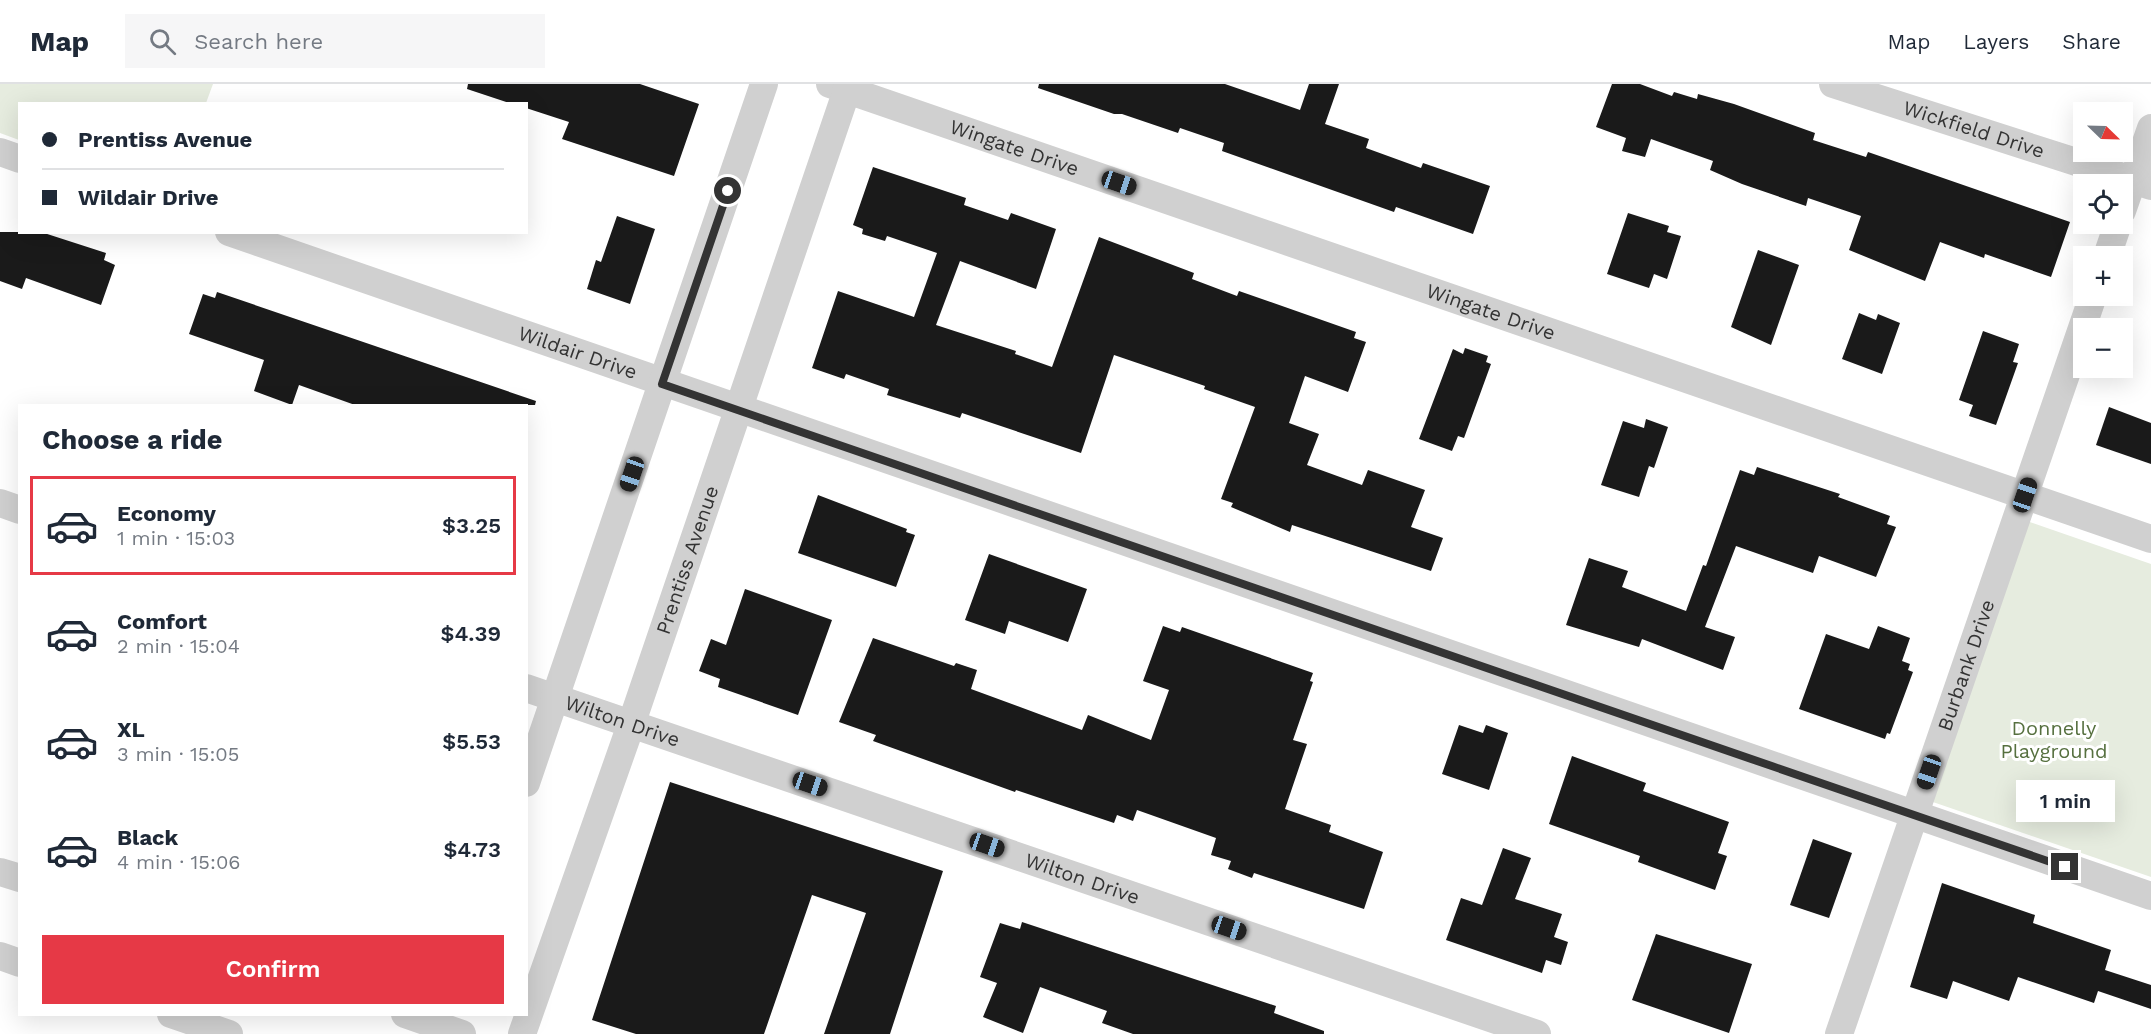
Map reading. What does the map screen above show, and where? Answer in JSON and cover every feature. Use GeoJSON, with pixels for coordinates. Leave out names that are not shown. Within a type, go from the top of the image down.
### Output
{"type":"FeatureCollection","features":[{"type":"Feature","properties":{"kind":"street"},"geometry":{"type":"LineString","coordinates":[[528,777],[764,84]]}},
{"type":"Feature","properties":{"kind":"street","name":"Wickfield Drive"},"geometry":{"type":"LineString","coordinates":[[1833,84],[2142,183]]}},
{"type":"Feature","properties":{"kind":"street","name":"Prentiss Avenue"},"geometry":{"type":"LineString","coordinates":[[522,1034],[739,410],[842,86]]}},
{"type":"Feature","properties":{"kind":"street","name":"Wingate Drive"},"geometry":{"type":"LineString","coordinates":[[842,86],[2151,538]]}},
{"type":"Feature","properties":{"kind":"street"},"geometry":{"type":"LineString","coordinates":[[2133,196],[2142,183],[2151,128]]}},
{"type":"Feature","properties":{"kind":"street"},"geometry":{"type":"LineString","coordinates":[[0,152],[18,158]]}},
{"type":"Feature","properties":{"kind":"street","name":"Wildair Drive"},"geometry":{"type":"LineString","coordinates":[[235,234],[662,384],[2151,896]]}},
{"type":"Feature","properties":{"kind":"street","name":"Burbank Drive"},"geometry":{"type":"LineString","coordinates":[[1839,1034],[2090,306]]}},
{"type":"Feature","properties":{"kind":"street"},"geometry":{"type":"LineString","coordinates":[[0,503],[18,509]]}},
{"type":"Feature","properties":{"kind":"street","name":"Wilton Drive"},"geometry":{"type":"LineString","coordinates":[[528,689],[632,722],[1537,1034]]}},
{"type":"Feature","properties":{"kind":"street"},"geometry":{"type":"LineString","coordinates":[[0,872],[18,877]]}},
{"type":"Feature","properties":{"kind":"street"},"geometry":{"type":"LineString","coordinates":[[0,956],[18,962]]}},
{"type":"Feature","properties":{"kind":"street"},"geometry":{"type":"LineString","coordinates":[[177,1016],[229,1034]]}},
{"type":"Feature","properties":{"kind":"street"},"geometry":{"type":"LineString","coordinates":[[412,1016],[448,1027]]}},
{"type":"Feature","properties":{"kind":"green space"},"geometry":{"type":"Polygon","coordinates":[[[0,84],[213,84],[206,102],[18,102],[18,140],[0,133],[0,84]]]}},
{"type":"Feature","properties":{"kind":"green space","name":"Donnelly Playground"},"geometry":{"type":"Polygon","coordinates":[[[2027,521],[2151,564],[2151,877],[1930,801],[2027,521]]]}},
{"type":"Feature","properties":{"kind":"building"},"geometry":{"type":"Polygon","coordinates":[[[468,84],[640,84],[699,104],[674,176],[562,139],[569,122],[528,109],[528,102],[506,102],[467,89],[468,84]]]}},
{"type":"Feature","properties":{"kind":"building"},"geometry":{"type":"Polygon","coordinates":[[[1039,84],[1225,84],[1300,110],[1309,84],[1339,84],[1325,124],[1369,139],[1366,148],[1421,168],[1423,163],[1490,186],[1473,234],[1396,207],[1394,212],[1222,151],[1224,143],[1180,128],[1178,133],[1122,114],[1114,114],[1038,88],[1039,84]]]}},
{"type":"Feature","properties":{"kind":"building"},"geometry":{"type":"Polygon","coordinates":[[[1612,84],[1640,84],[1672,96],[1674,92],[1697,99],[1698,94],[1734,104],[1815,133],[1813,140],[1866,157],[1868,152],[2070,222],[2051,277],[1985,254],[1984,258],[1940,242],[1925,281],[1849,250],[1861,216],[1808,198],[1806,206],[1742,184],[1710,170],[1713,161],[1651,139],[1645,157],[1622,151],[1626,138],[1596,127],[1612,84]]]}},
{"type":"Feature","properties":{"kind":"building"},"geometry":{"type":"Polygon","coordinates":[[[873,167],[966,198],[964,205],[1008,220],[1011,213],[1056,229],[1036,289],[960,261],[936,325],[1016,351],[1015,354],[1052,367],[1099,237],[1194,273],[1192,279],[1237,296],[1239,291],[1356,332],[1354,338],[1366,342],[1348,392],[1305,376],[1289,423],[1319,434],[1307,465],[1362,485],[1368,470],[1425,490],[1411,527],[1443,538],[1431,571],[1292,525],[1290,532],[1231,507],[1233,503],[1221,499],[1255,407],[1204,389],[1205,386],[1114,355],[1081,453],[962,413],[960,418],[887,395],[889,389],[846,374],[844,379],[812,368],[838,291],[914,317],[937,253],[887,236],[885,241],[862,234],[863,229],[853,225],[873,167]]]}},
{"type":"Feature","properties":{"kind":"building"},"geometry":{"type":"Polygon","coordinates":[[[1628,213],[1669,226],[1667,232],[1681,236],[1667,279],[1654,274],[1649,288],[1607,274],[1628,213]]]}},
{"type":"Feature","properties":{"kind":"building"},"geometry":{"type":"Polygon","coordinates":[[[617,216],[655,229],[630,304],[587,289],[596,260],[601,262],[617,216]]]}},
{"type":"Feature","properties":{"kind":"building"},"geometry":{"type":"Polygon","coordinates":[[[0,232],[47,234],[106,253],[104,260],[115,265],[101,305],[26,278],[22,289],[0,281],[0,232]]]}},
{"type":"Feature","properties":{"kind":"building"},"geometry":{"type":"Polygon","coordinates":[[[1758,250],[1799,265],[1771,345],[1731,327],[1758,250]]]}},
{"type":"Feature","properties":{"kind":"building"},"geometry":{"type":"Polygon","coordinates":[[[217,292],[536,401],[535,405],[352,404],[299,385],[292,404],[289,404],[254,391],[264,360],[189,334],[203,294],[215,298],[217,292]]]}},
{"type":"Feature","properties":{"kind":"building"},"geometry":{"type":"Polygon","coordinates":[[[1859,313],[1876,320],[1878,314],[1900,323],[1882,374],[1842,359],[1859,313]]]}},
{"type":"Feature","properties":{"kind":"building"},"geometry":{"type":"Polygon","coordinates":[[[1983,331],[2019,344],[2013,362],[2018,363],[1996,425],[1969,416],[1973,405],[1959,400],[1983,331]]]}},
{"type":"Feature","properties":{"kind":"building"},"geometry":{"type":"Polygon","coordinates":[[[1465,348],[1488,356],[1486,362],[1491,364],[1464,438],[1458,436],[1452,451],[1419,439],[1453,349],[1463,354],[1465,348]]]}},
{"type":"Feature","properties":{"kind":"building"},"geometry":{"type":"Polygon","coordinates":[[[2109,407],[2151,423],[2151,464],[2096,445],[2109,407]]]}},
{"type":"Feature","properties":{"kind":"building"},"geometry":{"type":"Polygon","coordinates":[[[1646,419],[1668,427],[1654,468],[1649,466],[1639,497],[1601,485],[1623,421],[1644,428],[1646,419]]]}},
{"type":"Feature","properties":{"kind":"building"},"geometry":{"type":"Polygon","coordinates":[[[1757,467],[1840,494],[1838,497],[1890,516],[1887,524],[1896,527],[1876,577],[1819,556],[1813,573],[1736,546],[1705,627],[1735,637],[1723,670],[1642,639],[1639,647],[1566,625],[1589,558],[1628,571],[1622,587],[1686,611],[1703,565],[1706,566],[1740,470],[1754,475],[1757,467]]]}},
{"type":"Feature","properties":{"kind":"building"},"geometry":{"type":"Polygon","coordinates":[[[818,495],[907,529],[906,532],[915,535],[896,587],[798,553],[818,495]]]}},
{"type":"Feature","properties":{"kind":"building"},"geometry":{"type":"Polygon","coordinates":[[[989,554],[1087,589],[1068,642],[1009,621],[1005,634],[965,620],[989,554]]]}},
{"type":"Feature","properties":{"kind":"building"},"geometry":{"type":"Polygon","coordinates":[[[745,589],[832,620],[798,715],[718,687],[720,679],[699,671],[711,639],[726,645],[745,589]]]}},
{"type":"Feature","properties":{"kind":"building"},"geometry":{"type":"Polygon","coordinates":[[[1163,626],[1180,632],[1182,627],[1313,673],[1310,681],[1313,682],[1293,740],[1307,744],[1285,809],[1331,825],[1329,832],[1383,852],[1364,909],[1254,873],[1252,878],[1228,869],[1231,861],[1211,855],[1216,838],[1137,810],[1133,821],[1117,815],[1114,823],[1016,790],[1015,792],[873,741],[876,735],[839,722],[873,638],[954,666],[956,663],[977,670],[971,689],[1082,730],[1088,715],[1151,740],[1169,690],[1143,681],[1163,626]]]}},
{"type":"Feature","properties":{"kind":"building"},"geometry":{"type":"Polygon","coordinates":[[[1878,626],[1910,638],[1902,661],[1910,664],[1908,670],[1913,672],[1890,734],[1887,733],[1885,739],[1799,709],[1826,634],[1869,649],[1878,626]]]}},
{"type":"Feature","properties":{"kind":"building"},"geometry":{"type":"Polygon","coordinates":[[[1459,725],[1483,733],[1486,725],[1508,733],[1489,790],[1442,774],[1459,725]]]}},
{"type":"Feature","properties":{"kind":"building"},"geometry":{"type":"Polygon","coordinates":[[[1572,756],[1646,783],[1643,791],[1729,822],[1718,853],[1727,856],[1715,890],[1638,862],[1640,856],[1549,824],[1572,756]]]}},
{"type":"Feature","properties":{"kind":"building"},"geometry":{"type":"Polygon","coordinates":[[[670,782],[943,871],[890,1034],[824,1034],[866,913],[812,895],[764,1034],[636,1034],[592,1020],[670,782]]]}},
{"type":"Feature","properties":{"kind":"building"},"geometry":{"type":"Polygon","coordinates":[[[1813,839],[1852,853],[1829,918],[1790,905],[1813,839]]]}},
{"type":"Feature","properties":{"kind":"building"},"geometry":{"type":"Polygon","coordinates":[[[1503,848],[1531,858],[1515,899],[1562,914],[1554,937],[1568,942],[1561,965],[1546,960],[1542,973],[1446,940],[1461,898],[1482,905],[1503,848]]]}},
{"type":"Feature","properties":{"kind":"building"},"geometry":{"type":"Polygon","coordinates":[[[1942,883],[2035,915],[2033,923],[2111,950],[2105,970],[2151,985],[2151,1009],[2098,991],[2094,1003],[2018,977],[2009,1001],[1953,981],[1947,999],[1910,987],[1942,883]]]}},
{"type":"Feature","properties":{"kind":"building"},"geometry":{"type":"Polygon","coordinates":[[[1022,922],[1276,1006],[1274,1013],[1324,1031],[1324,1034],[1133,1034],[1102,1023],[1107,1011],[1040,987],[1023,1033],[983,1017],[997,983],[980,977],[1000,923],[1020,929],[1022,922]]]}},
{"type":"Feature","properties":{"kind":"building"},"geometry":{"type":"Polygon","coordinates":[[[1656,934],[1752,964],[1729,1033],[1632,1000],[1656,934]]]}},
{"type":"Feature","properties":{"kind":"route"},"geometry":{"type":"LineString","coordinates":[[728,191],[662,384],[2065,867]]}}]}
